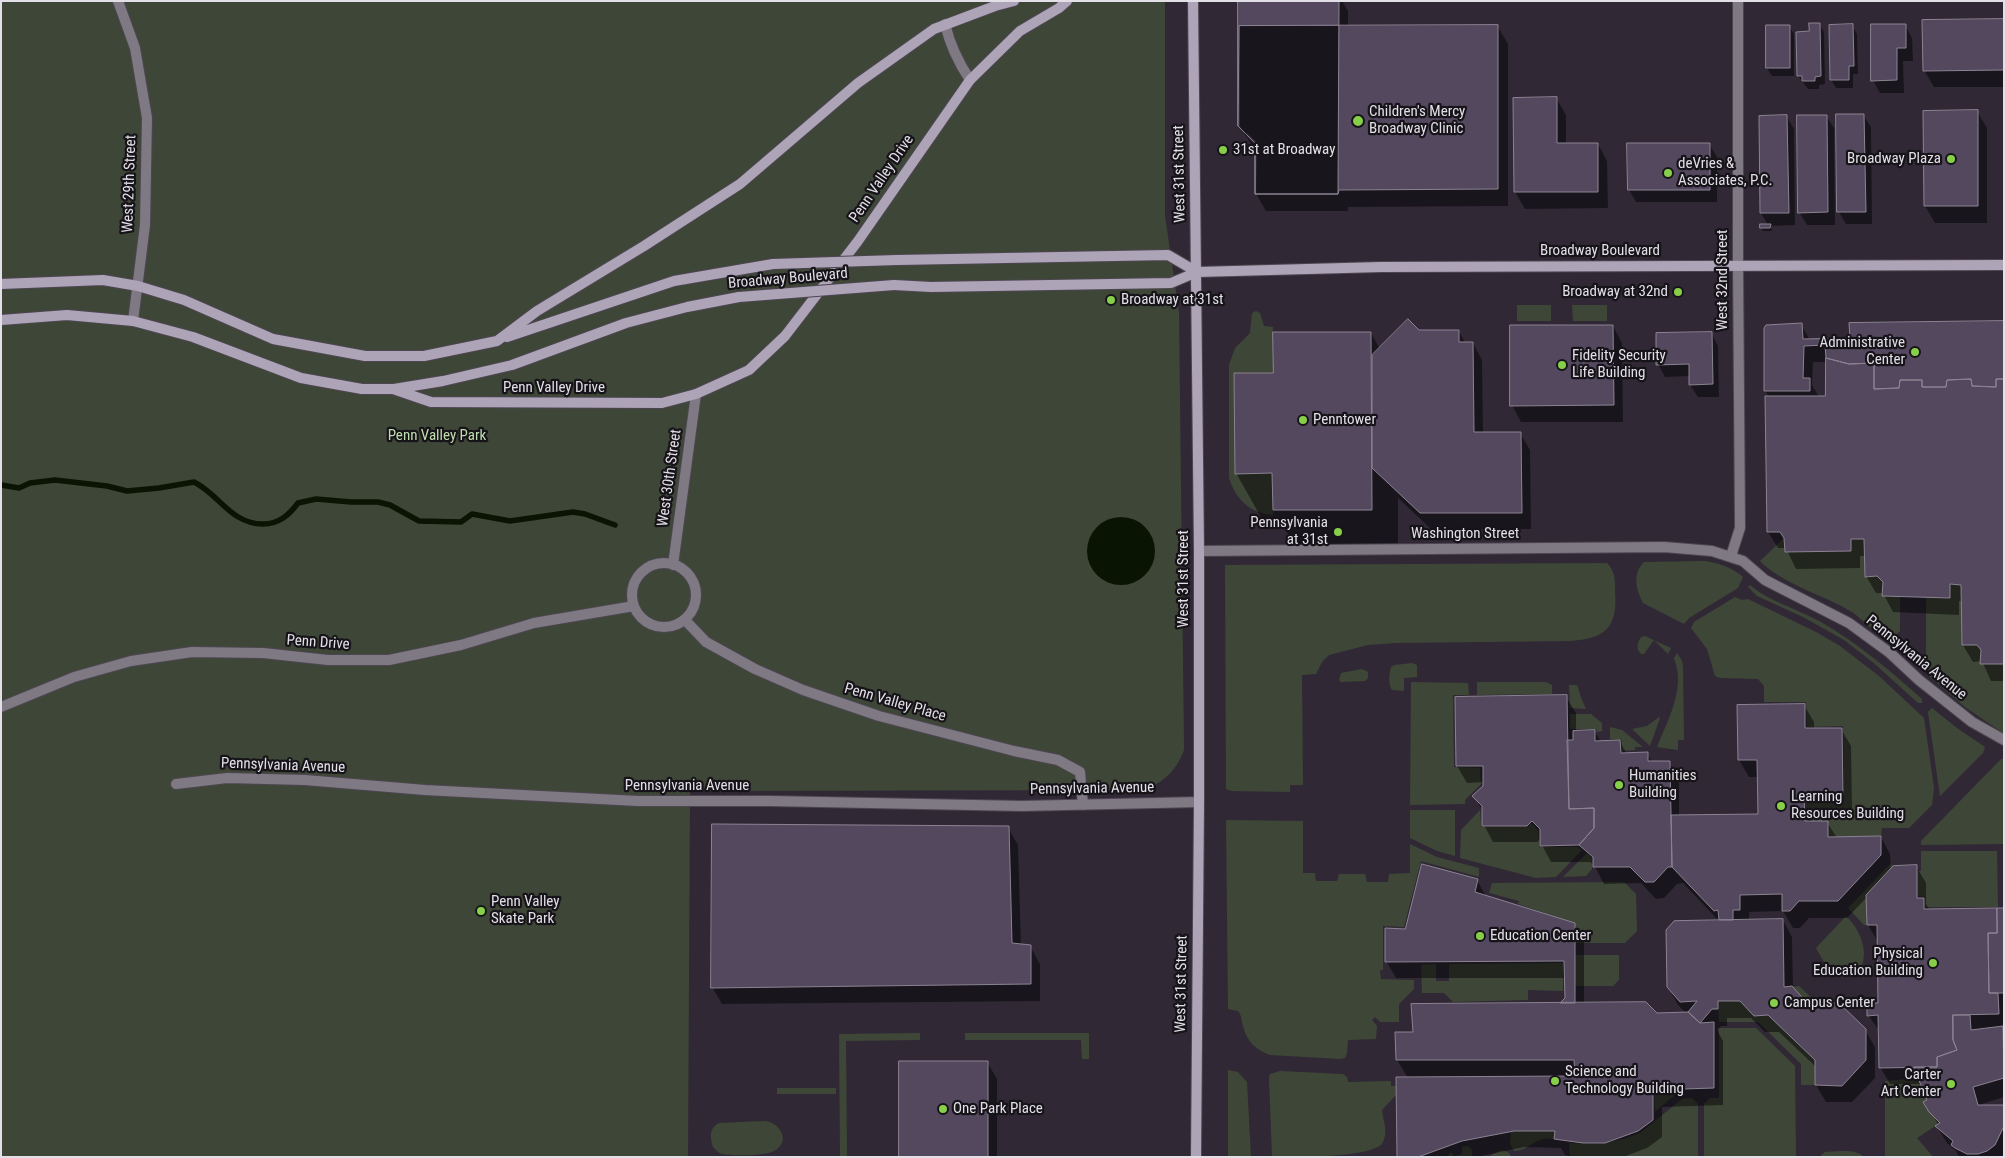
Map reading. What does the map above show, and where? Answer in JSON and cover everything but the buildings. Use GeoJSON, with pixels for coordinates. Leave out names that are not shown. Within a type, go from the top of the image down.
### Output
{"type":"FeatureCollection","features":[{"type":"Feature","properties":{"kind":"main road"},"geometry":{"type":"LineString","coordinates":[[1,284],[103,280],[138,286],[184,300],[273,339],[365,356],[424,356],[498,341],[537,311],[644,246],[740,184],[858,83],[934,29],[995,6],[1014,1]]}},
{"type":"Feature","properties":{"kind":"main road","name":"Penn Valley Drive"},"geometry":{"type":"LineString","coordinates":[[1,320],[67,315],[134,321],[193,337],[301,378],[362,389],[393,389],[431,402],[662,403],[696,394],[749,370],[785,336],[858,241],[970,80],[1020,31],[1059,8],[1067,1]]}},
{"type":"Feature","properties":{"kind":"main road","name":"West 31st Street"},"geometry":{"type":"LineString","coordinates":[[1193,1],[1199,550],[1196,1157]]}},
{"type":"Feature","properties":{"kind":"main road","name":"Broadway Boulevard"},"geometry":{"type":"LineString","coordinates":[[498,341],[674,280],[773,264],[1168,255],[1197,272]]}},
{"type":"Feature","properties":{"kind":"main road","name":"Broadway Boulevard"},"geometry":{"type":"LineString","coordinates":[[393,389],[443,381],[512,365],[626,323],[739,296],[894,285],[931,287],[1171,283],[1197,272],[1390,267],[2004,265]]}},
{"type":"Feature","properties":{"kind":"street","name":"West 29th Street"},"geometry":{"type":"LineString","coordinates":[[118,1],[135,48],[146,118],[145,225],[134,321]]}},
{"type":"Feature","properties":{"kind":"street","name":"West 32nd Street"},"geometry":{"type":"LineString","coordinates":[[1731,556],[1740,528],[1738,1]]}},
{"type":"Feature","properties":{"kind":"street"},"geometry":{"type":"LineString","coordinates":[[945,24],[949,42],[958,62],[970,80]]}},
{"type":"Feature","properties":{"kind":"street","name":"West 30th Street"},"geometry":{"type":"LineString","coordinates":[[673,565],[696,394]]}},
{"type":"Feature","properties":{"kind":"street","name":"Washington Street"},"geometry":{"type":"LineString","coordinates":[[1199,550],[1664,547],[1712,551],[1731,556]]}},
{"type":"Feature","properties":{"kind":"street","name":"Pennsylvania Avenue"},"geometry":{"type":"LineString","coordinates":[[1731,556],[1743,561],[1765,580],[1849,623],[1890,653],[1972,722],[2004,740]]}},
{"type":"Feature","properties":{"kind":"street"},"geometry":{"type":"LineString","coordinates":[[664,562],[673,565],[682,568],[690,576],[695,588],[696,600],[691,613],[685,620],[670,627],[660,628],[650,625],[639,617],[631,592],[636,578],[643,570],[651,565],[664,562]]}},
{"type":"Feature","properties":{"kind":"street","name":"Penn Drive"},"geometry":{"type":"LineString","coordinates":[[1,707],[74,677],[131,662],[192,652],[263,653],[328,660],[389,660],[461,645],[534,623],[634,606]]}},
{"type":"Feature","properties":{"kind":"street","name":"Penn Valley Place"},"geometry":{"type":"LineString","coordinates":[[685,620],[706,642],[755,669],[803,690],[879,716],[1014,752],[1058,760],[1080,772],[1083,805]]}},
{"type":"Feature","properties":{"kind":"street","name":"Pennsylvania Avenue"},"geometry":{"type":"LineString","coordinates":[[176,784],[227,778],[305,780],[425,790],[638,801],[1022,806],[1199,802]]}},
{"type":"Feature","properties":{"kind":"green space","name":"Penn Valley Park"},"geometry":{"type":"Polygon","coordinates":[[[1,1],[1165,1],[1165,216],[1179,312],[1184,750],[1177,764],[1158,783],[1144,790],[690,791],[688,1157],[1,1157],[1,1]]]}},
{"type":"Feature","properties":{"kind":"green space"},"geometry":{"type":"Polygon","coordinates":[[[1517,305],[1551,305],[1551,321],[1517,321],[1517,305]]]}},
{"type":"Feature","properties":{"kind":"green space"},"geometry":{"type":"Polygon","coordinates":[[[1572,305],[1607,305],[1607,321],[1573,321],[1572,305]]]}},
{"type":"Feature","properties":{"kind":"green space"},"geometry":{"type":"Polygon","coordinates":[[[1256,311],[1260,313],[1264,326],[1273,327],[1273,373],[1234,373],[1235,473],[1272,473],[1273,515],[1257,511],[1245,504],[1236,493],[1229,478],[1229,365],[1235,348],[1250,333],[1252,313],[1256,311]]]}},
{"type":"Feature","properties":{"kind":"green space"},"geometry":{"type":"Polygon","coordinates":[[[1784,538],[1785,552],[1851,551],[1851,539],[1864,539],[1865,576],[1877,576],[1883,582],[1882,596],[1900,596],[1900,631],[1892,637],[1882,636],[1852,612],[1791,583],[1769,569],[1760,561],[1784,538]]]}},
{"type":"Feature","properties":{"kind":"green space"},"geometry":{"type":"Polygon","coordinates":[[[1704,561],[1725,566],[1743,577],[1738,588],[1689,618],[1684,624],[1643,603],[1636,582],[1640,567],[1644,562],[1704,561]]]}},
{"type":"Feature","properties":{"kind":"green space"},"geometry":{"type":"Polygon","coordinates":[[[1607,563],[1612,569],[1615,579],[1614,614],[1607,629],[1592,638],[1569,641],[1396,643],[1368,645],[1329,655],[1322,662],[1316,674],[1302,675],[1303,785],[1290,785],[1290,792],[1231,791],[1226,789],[1225,565],[1607,563]]]}},
{"type":"Feature","properties":{"kind":"green space"},"geometry":{"type":"Polygon","coordinates":[[[1950,584],[1961,585],[1962,645],[1977,645],[1981,650],[1980,664],[2004,664],[2003,733],[1965,707],[1930,677],[1926,664],[1926,597],[1949,598],[1950,584]]]}},
{"type":"Feature","properties":{"kind":"green space"},"geometry":{"type":"Polygon","coordinates":[[[1750,585],[1775,601],[1812,617],[1848,639],[1922,699],[1922,703],[1918,703],[1875,664],[1844,640],[1803,617],[1757,596],[1748,587],[1750,585]]]}},
{"type":"Feature","properties":{"kind":"green space"},"geometry":{"type":"Polygon","coordinates":[[[1735,597],[1742,600],[1748,599],[1816,632],[1840,646],[1879,676],[1924,718],[1934,788],[1932,805],[1909,828],[1882,828],[1881,836],[1828,837],[1828,821],[1805,821],[1805,798],[1844,798],[1843,726],[1807,727],[1806,702],[1764,702],[1764,686],[1758,679],[1720,678],[1715,676],[1707,649],[1691,628],[1694,622],[1735,597]]]}},
{"type":"Feature","properties":{"kind":"green space"},"geometry":{"type":"Polygon","coordinates":[[[1645,636],[1654,640],[1644,654],[1641,654],[1638,650],[1638,644],[1641,637],[1645,636]]]}},
{"type":"Feature","properties":{"kind":"green space"},"geometry":{"type":"Polygon","coordinates":[[[1654,640],[1671,648],[1668,654],[1654,640]]]}},
{"type":"Feature","properties":{"kind":"green space"},"geometry":{"type":"Polygon","coordinates":[[[1677,653],[1683,667],[1684,740],[1678,740],[1678,750],[1657,747],[1677,692],[1678,681],[1674,658],[1677,653]]]}},
{"type":"Feature","properties":{"kind":"green space"},"geometry":{"type":"Polygon","coordinates":[[[1412,663],[1417,665],[1417,677],[1404,678],[1404,691],[1392,690],[1389,679],[1391,667],[1412,663]]]}},
{"type":"Feature","properties":{"kind":"green space"},"geometry":{"type":"Polygon","coordinates":[[[1362,669],[1368,672],[1368,678],[1365,681],[1341,682],[1339,680],[1341,673],[1362,669]]]}},
{"type":"Feature","properties":{"kind":"green space"},"geometry":{"type":"Polygon","coordinates":[[[1411,682],[1468,683],[1469,695],[1453,695],[1454,767],[1480,768],[1481,784],[1465,800],[1465,804],[1410,805],[1411,682]]]}},
{"type":"Feature","properties":{"kind":"green space"},"geometry":{"type":"Polygon","coordinates":[[[1477,682],[1546,682],[1552,685],[1552,694],[1477,695],[1477,682]]]}},
{"type":"Feature","properties":{"kind":"green space"},"geometry":{"type":"Polygon","coordinates":[[[1569,685],[1577,685],[1586,709],[1570,708],[1569,685]]]}},
{"type":"Feature","properties":{"kind":"green space"},"geometry":{"type":"Polygon","coordinates":[[[1932,708],[1985,747],[1983,753],[1940,796],[1928,712],[1932,708]]]}},
{"type":"Feature","properties":{"kind":"green space"},"geometry":{"type":"Polygon","coordinates":[[[1570,714],[1591,714],[1602,723],[1602,731],[1597,732],[1596,729],[1570,729],[1570,714]]]}},
{"type":"Feature","properties":{"kind":"green space"},"geometry":{"type":"Polygon","coordinates":[[[1659,717],[1650,746],[1632,729],[1647,726],[1659,717]]]}},
{"type":"Feature","properties":{"kind":"green space"},"geometry":{"type":"Polygon","coordinates":[[[1610,727],[1622,730],[1643,747],[1622,751],[1622,740],[1610,739],[1610,727]]]}},
{"type":"Feature","properties":{"kind":"green space"},"geometry":{"type":"Polygon","coordinates":[[[2001,759],[2004,759],[2004,844],[1921,845],[1921,841],[2001,759]]]}},
{"type":"Feature","properties":{"kind":"green space"},"geometry":{"type":"Polygon","coordinates":[[[1410,810],[1455,810],[1455,856],[1437,851],[1410,838],[1410,810]]]}},
{"type":"Feature","properties":{"kind":"green space"},"geometry":{"type":"Polygon","coordinates":[[[1480,810],[1481,827],[1528,827],[1531,823],[1538,830],[1539,847],[1578,847],[1582,850],[1556,877],[1536,878],[1460,858],[1461,830],[1480,810]]]}},
{"type":"Feature","properties":{"kind":"green space"},"geometry":{"type":"Polygon","coordinates":[[[1226,820],[1303,821],[1303,873],[1315,873],[1316,881],[1337,881],[1339,874],[1365,874],[1367,882],[1388,882],[1389,874],[1410,873],[1410,844],[1437,857],[1479,868],[1479,877],[1421,861],[1404,927],[1383,926],[1383,970],[1380,970],[1381,979],[1414,980],[1414,989],[1399,1004],[1399,1022],[1380,1022],[1375,1017],[1372,1020],[1377,1026],[1376,1039],[1348,1040],[1345,1058],[1270,1055],[1265,1053],[1256,1048],[1250,1041],[1238,1011],[1228,1009],[1226,820]]]}},
{"type":"Feature","properties":{"kind":"green space"},"geometry":{"type":"Polygon","coordinates":[[[1921,851],[1997,851],[1998,907],[1925,907],[1925,897],[1917,896],[1917,871],[1921,871],[1921,851]]]}},
{"type":"Feature","properties":{"kind":"green space"},"geometry":{"type":"Polygon","coordinates":[[[1587,853],[1592,858],[1592,869],[1586,876],[1563,877],[1587,853]]]}},
{"type":"Feature","properties":{"kind":"green space"},"geometry":{"type":"Polygon","coordinates":[[[1890,864],[1893,866],[1866,895],[1867,925],[1864,925],[1848,908],[1890,864]]]}},
{"type":"Feature","properties":{"kind":"green space"},"geometry":{"type":"Polygon","coordinates":[[[1624,882],[1636,894],[1637,931],[1625,943],[1576,943],[1575,923],[1518,904],[1519,901],[1489,893],[1492,883],[1624,882]]]}},
{"type":"Feature","properties":{"kind":"green space"},"geometry":{"type":"Polygon","coordinates":[[[1846,916],[1858,932],[1864,952],[1863,961],[1859,969],[1852,975],[1840,977],[1825,964],[1816,948],[1846,916]]]}},
{"type":"Feature","properties":{"kind":"green space"},"geometry":{"type":"Polygon","coordinates":[[[1575,955],[1619,955],[1619,980],[1613,986],[1575,986],[1575,955]]]}},
{"type":"Feature","properties":{"kind":"green space"},"geometry":{"type":"Polygon","coordinates":[[[1563,963],[1563,991],[1528,990],[1528,1000],[1453,1002],[1444,993],[1422,993],[1421,965],[1436,964],[1436,981],[1449,981],[1449,964],[1563,963]]]}},
{"type":"Feature","properties":{"kind":"green space"},"geometry":{"type":"Polygon","coordinates":[[[1799,986],[1818,1004],[1808,1004],[1792,987],[1799,986]]]}},
{"type":"Feature","properties":{"kind":"green space"},"geometry":{"type":"Polygon","coordinates":[[[1718,1001],[1740,1001],[1754,1016],[1768,1015],[1815,1060],[1815,1085],[1801,1085],[1801,1064],[1758,1022],[1719,1022],[1718,1001]]]}},
{"type":"Feature","properties":{"kind":"green space"},"geometry":{"type":"Polygon","coordinates":[[[1719,1028],[1756,1028],[1795,1066],[1796,1157],[1704,1157],[1704,1104],[1710,1098],[1719,1098],[1719,1028]]]}},
{"type":"Feature","properties":{"kind":"green space"},"geometry":{"type":"Polygon","coordinates":[[[920,1033],[920,1040],[846,1041],[847,1157],[840,1157],[839,1034],[920,1033]]]}},
{"type":"Feature","properties":{"kind":"green space"},"geometry":{"type":"Polygon","coordinates":[[[965,1033],[1089,1033],[1089,1059],[1082,1059],[1081,1040],[965,1040],[965,1033]]]}},
{"type":"Feature","properties":{"kind":"green space"},"geometry":{"type":"Polygon","coordinates":[[[1228,1070],[1238,1072],[1247,1082],[1251,1157],[1228,1157],[1228,1070]]]}},
{"type":"Feature","properties":{"kind":"green space"},"geometry":{"type":"Polygon","coordinates":[[[1280,1071],[1343,1074],[1347,1077],[1348,1082],[1391,1081],[1391,1086],[1396,1086],[1396,1095],[1382,1110],[1385,1135],[1382,1144],[1374,1149],[1347,1154],[1313,1157],[1272,1157],[1269,1078],[1270,1074],[1280,1071]]]}},
{"type":"Feature","properties":{"kind":"green space"},"geometry":{"type":"Polygon","coordinates":[[[1918,1078],[1927,1100],[1924,1102],[1929,1112],[1940,1123],[1917,1138],[1933,1157],[1885,1157],[1885,1081],[1918,1078]]]}},
{"type":"Feature","properties":{"kind":"green space"},"geometry":{"type":"Polygon","coordinates":[[[777,1088],[836,1088],[836,1094],[777,1094],[777,1088]]]}},
{"type":"Feature","properties":{"kind":"green space"},"geometry":{"type":"Polygon","coordinates":[[[1681,1090],[1657,1110],[1655,1111],[1654,1091],[1681,1090]]]}},
{"type":"Feature","properties":{"kind":"green space"},"geometry":{"type":"Polygon","coordinates":[[[1692,1098],[1698,1104],[1698,1157],[1570,1157],[1569,1143],[1598,1144],[1624,1139],[1640,1133],[1682,1099],[1692,1098]]]}},
{"type":"Feature","properties":{"kind":"green space"},"geometry":{"type":"Polygon","coordinates":[[[765,1121],[776,1125],[783,1138],[779,1147],[770,1153],[757,1155],[721,1154],[713,1147],[711,1133],[713,1127],[719,1123],[765,1121]]]}},
{"type":"Feature","properties":{"kind":"green space"},"geometry":{"type":"Polygon","coordinates":[[[1511,1131],[1555,1131],[1554,1139],[1537,1141],[1524,1149],[1514,1151],[1510,1144],[1511,1131]]]}},
{"type":"Feature","properties":{"kind":"green space"},"geometry":{"type":"Polygon","coordinates":[[[1468,1146],[1472,1150],[1472,1157],[1447,1157],[1451,1152],[1454,1156],[1462,1154],[1462,1147],[1468,1146]]]}},
{"type":"Feature","properties":{"kind":"green space"},"geometry":{"type":"Polygon","coordinates":[[[1501,1150],[1508,1152],[1512,1157],[1488,1157],[1501,1150]]]}},
{"type":"Feature","properties":{"kind":"green space"},"geometry":{"type":"Polygon","coordinates":[[[1851,1151],[1864,1157],[1819,1157],[1825,1152],[1851,1151]]]}},
{"type":"Feature","properties":{"kind":"shaded area"},"geometry":{"type":"Polygon","coordinates":[[[1121,517],[1134,520],[1145,527],[1152,538],[1155,551],[1152,564],[1145,575],[1134,582],[1121,585],[1108,582],[1097,575],[1090,564],[1087,551],[1090,538],[1097,527],[1108,520],[1121,517]]]}},
{"type":"Feature","properties":{"kind":"waterway"},"geometry":{"type":"LineString","coordinates":[[1,485],[19,488],[30,483],[55,480],[107,486],[127,491],[194,482],[242,519],[252,523],[263,524],[269,524],[283,518],[298,503],[316,499],[378,502],[390,505],[419,521],[461,522],[472,514],[510,521],[573,512],[585,514],[615,525]]}},
{"type":"Feature","properties":{"kind":"place","name":"Children's Mercy Broadway Clinic"},"geometry":{"type":"Point","coordinates":[1358,121]}},
{"type":"Feature","properties":{"kind":"place","name":"31st at Broadway"},"geometry":{"type":"Point","coordinates":[1223,150]}},
{"type":"Feature","properties":{"kind":"place","name":"Broadway Plaza"},"geometry":{"type":"Point","coordinates":[1951,159]}},
{"type":"Feature","properties":{"kind":"place","name":"deVries & Associates, P.C."},"geometry":{"type":"Point","coordinates":[1668,173]}},
{"type":"Feature","properties":{"kind":"place","name":"Broadway at 32nd"},"geometry":{"type":"Point","coordinates":[1678,292]}},
{"type":"Feature","properties":{"kind":"place","name":"Broadway at 31st"},"geometry":{"type":"Point","coordinates":[1111,300]}},
{"type":"Feature","properties":{"kind":"place","name":"Administrative Center"},"geometry":{"type":"Point","coordinates":[1915,352]}},
{"type":"Feature","properties":{"kind":"place","name":"Fidelity Security Life Building"},"geometry":{"type":"Point","coordinates":[1562,365]}},
{"type":"Feature","properties":{"kind":"place","name":"Penntower"},"geometry":{"type":"Point","coordinates":[1303,420]}},
{"type":"Feature","properties":{"kind":"place","name":"Pennsylvania at 31st"},"geometry":{"type":"Point","coordinates":[1338,532]}},
{"type":"Feature","properties":{"kind":"place","name":"Humanities Building"},"geometry":{"type":"Point","coordinates":[1619,785]}},
{"type":"Feature","properties":{"kind":"place","name":"Learning Resources Building"},"geometry":{"type":"Point","coordinates":[1781,806]}},
{"type":"Feature","properties":{"kind":"place","name":"Penn Valley Skate Park"},"geometry":{"type":"Point","coordinates":[481,911]}},
{"type":"Feature","properties":{"kind":"place","name":"Education Center"},"geometry":{"type":"Point","coordinates":[1480,936]}},
{"type":"Feature","properties":{"kind":"place","name":"Physical Education Building"},"geometry":{"type":"Point","coordinates":[1933,963]}},
{"type":"Feature","properties":{"kind":"place","name":"Campus Center"},"geometry":{"type":"Point","coordinates":[1774,1003]}},
{"type":"Feature","properties":{"kind":"place","name":"Science and Technology Building"},"geometry":{"type":"Point","coordinates":[1555,1081]}},
{"type":"Feature","properties":{"kind":"place","name":"Carter Art Center"},"geometry":{"type":"Point","coordinates":[1951,1084]}},
{"type":"Feature","properties":{"kind":"place","name":"One Park Place"},"geometry":{"type":"Point","coordinates":[943,1109]}}]}
